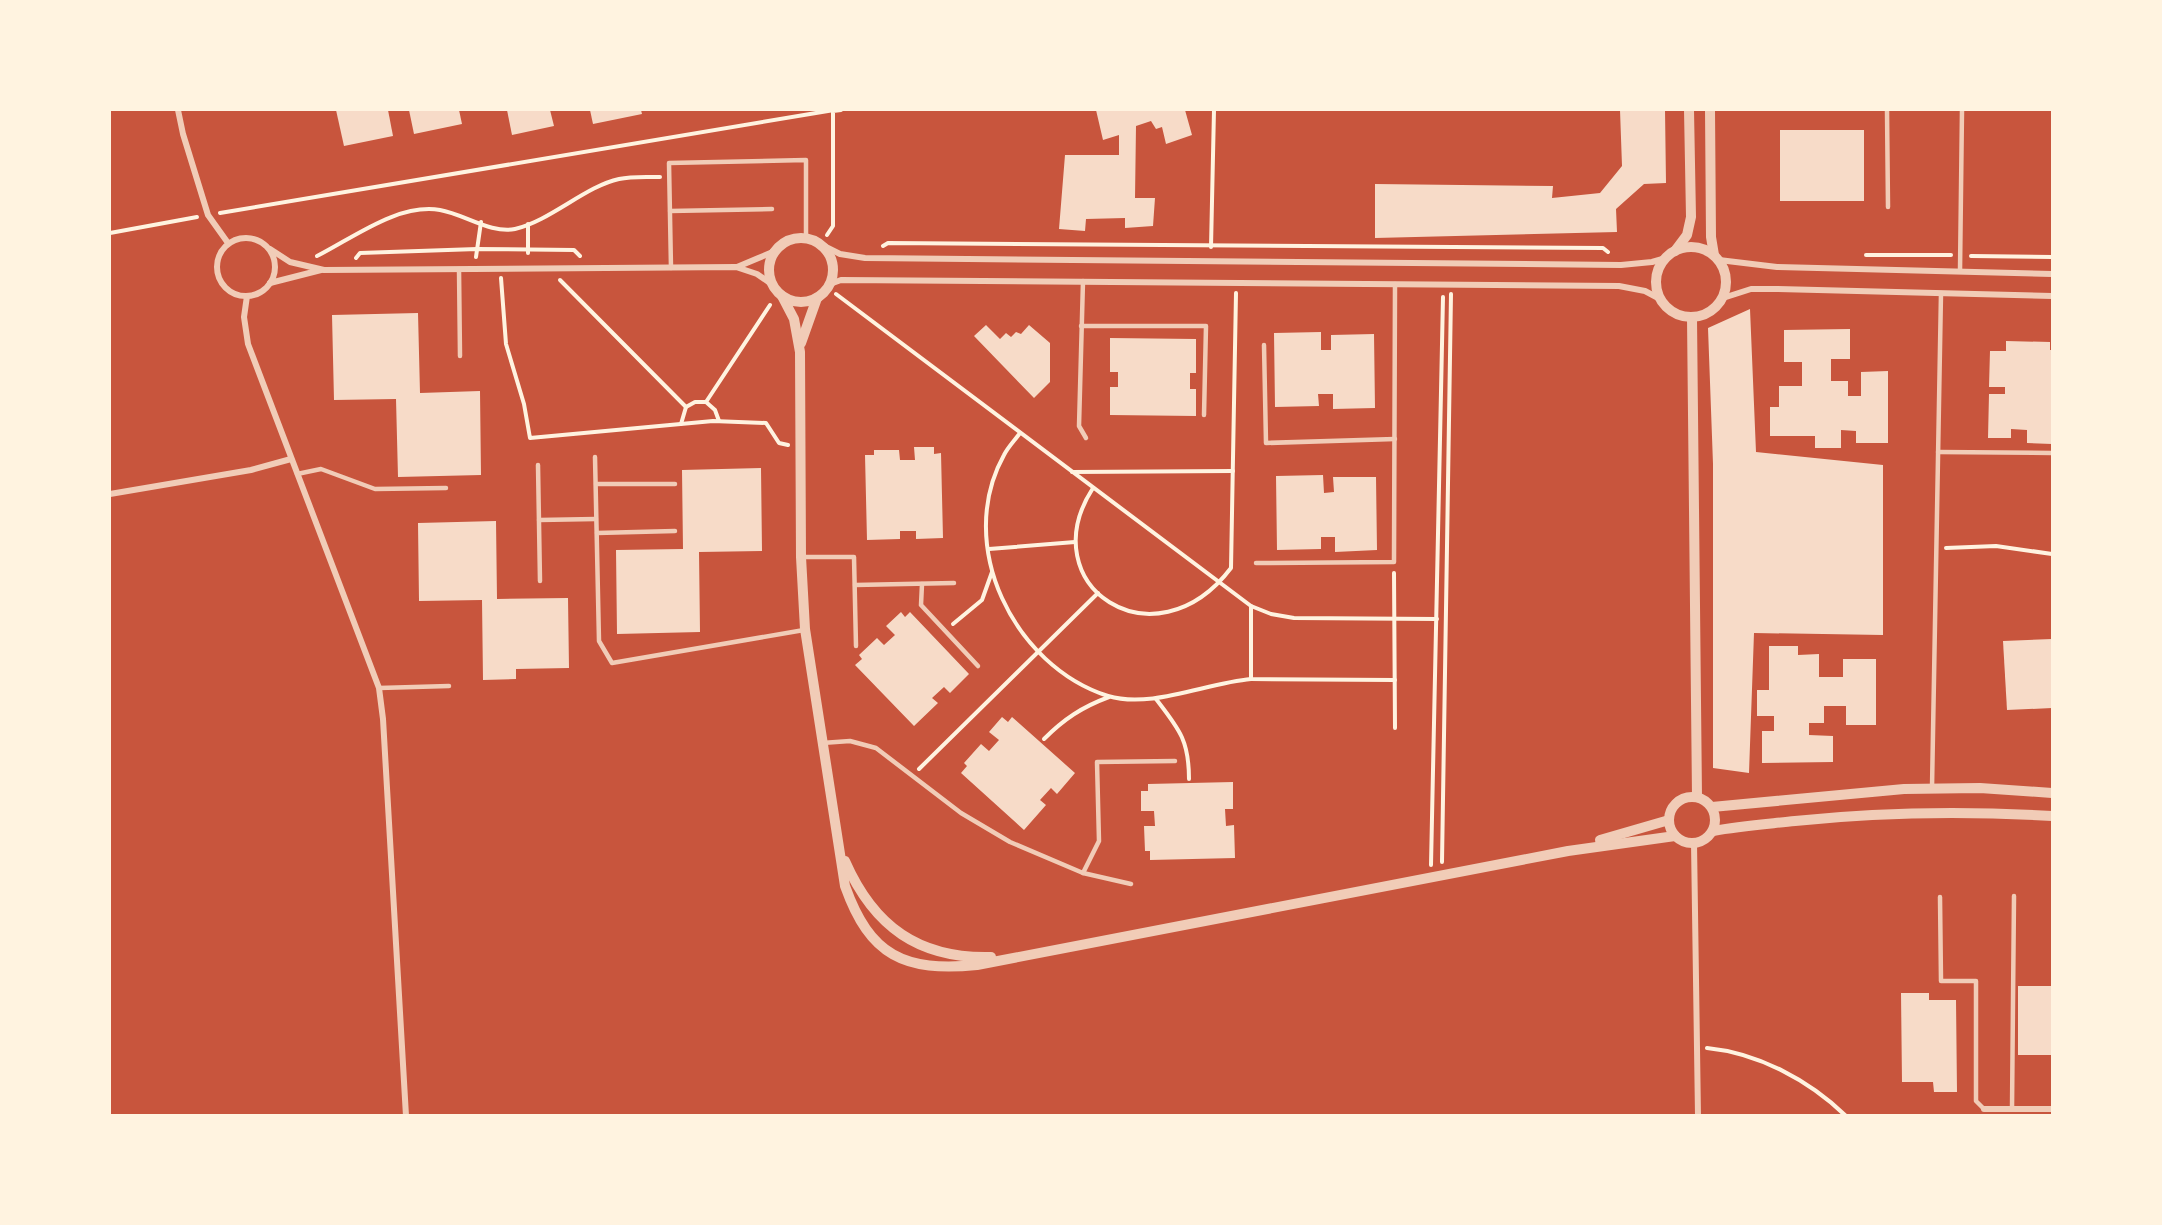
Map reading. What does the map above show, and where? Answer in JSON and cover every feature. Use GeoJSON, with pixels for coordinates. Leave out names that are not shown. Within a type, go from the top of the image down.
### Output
{"type":"FeatureCollection","features":[{"type":"Feature","properties":{"kind":"street"},"geometry":{"type":"LineString","coordinates":[[178,110],[208,215],[228,243]]}},
{"type":"Feature","properties":{"kind":"street"},"geometry":{"type":"LineString","coordinates":[[1660,299],[1656,277],[1670,254],[1687,235],[1690,217],[1689,110]]}},
{"type":"Feature","properties":{"kind":"street"},"geometry":{"type":"LineString","coordinates":[[1710,110],[1711,237],[1716,257],[1726,276],[1723,298]]}},
{"type":"Feature","properties":{"kind":"street"},"geometry":{"type":"LineString","coordinates":[[324,270],[299,265],[270,249],[259,240],[250,237],[228,243],[218,258],[218,276],[229,290],[247,296],[260,292],[270,283],[324,270],[736,267],[758,274],[778,291],[796,302],[817,298]]}},
{"type":"Feature","properties":{"kind":"street"},"geometry":{"type":"LineString","coordinates":[[736,267],[775,251],[786,241],[806,237],[840,254],[865,258],[1621,265],[1652,262],[1691,247],[1702,249],[1716,257],[1777,267],[2052,274]]}},
{"type":"Feature","properties":{"kind":"street"},"geometry":{"type":"LineString","coordinates":[[822,245],[833,264],[829,286]]}},
{"type":"Feature","properties":{"kind":"street"},"geometry":{"type":"LineString","coordinates":[[270,249],[276,266],[270,283]]}},
{"type":"Feature","properties":{"kind":"street"},"geometry":{"type":"LineString","coordinates":[[775,251],[769,265],[778,291],[794,319],[800,352]]}},
{"type":"Feature","properties":{"kind":"street"},"geometry":{"type":"LineString","coordinates":[[1697,796],[1712,807],[1716,819],[1713,831],[1708,837],[1694,843],[1675,836],[1568,851],[1436,878],[954,967],[909,962],[888,952],[870,937],[856,915],[845,886],[805,629],[801,557],[800,352],[803,332],[817,298],[829,286],[841,280],[1083,280],[1619,286],[1637,288],[1660,299],[1671,311],[1692,318],[1708,313],[1723,298],[1751,289],[2052,296]]}},
{"type":"Feature","properties":{"kind":"street"},"geometry":{"type":"LineString","coordinates":[[247,296],[244,317],[248,344],[379,688],[383,718],[406,1116]]}},
{"type":"Feature","properties":{"kind":"street"},"geometry":{"type":"LineString","coordinates":[[1692,318],[1697,796]]}},
{"type":"Feature","properties":{"kind":"street"},"geometry":{"type":"LineString","coordinates":[[110,494],[251,471],[291,459]]}},
{"type":"Feature","properties":{"kind":"street"},"geometry":{"type":"LineString","coordinates":[[1712,807],[1846,793],[1932,789],[2052,793]]}},
{"type":"Feature","properties":{"kind":"street"},"geometry":{"type":"LineString","coordinates":[[1675,836],[1669,820],[1672,807],[1677,802],[1697,796]]}},
{"type":"Feature","properties":{"kind":"street"},"geometry":{"type":"LineString","coordinates":[[1713,831],[1822,818],[1903,813],[1978,812],[2052,816]]}},
{"type":"Feature","properties":{"kind":"street"},"geometry":{"type":"LineString","coordinates":[[1568,851],[1669,820]]}},
{"type":"Feature","properties":{"kind":"street"},"geometry":{"type":"LineString","coordinates":[[1694,843],[1698,1116]]}},
{"type":"Feature","properties":{"kind":"street"},"geometry":{"type":"LineString","coordinates":[[840,848],[866,900],[882,919],[917,944],[957,956],[1022,955]]}},
{"type":"Feature","properties":{"kind":"street"},"geometry":{"type":"LineString","coordinates":[[1984,1109],[2052,1110]]}},
{"type":"Feature","properties":{"kind":"lane"},"geometry":{"type":"LineString","coordinates":[[1887,110],[1888,207]]}},
{"type":"Feature","properties":{"kind":"lane"},"geometry":{"type":"LineString","coordinates":[[1960,271],[1962,110]]}},
{"type":"Feature","properties":{"kind":"lane"},"geometry":{"type":"LineString","coordinates":[[671,268],[669,164],[806,160],[806,237]]}},
{"type":"Feature","properties":{"kind":"lane"},"geometry":{"type":"LineString","coordinates":[[670,211],[772,210]]}},
{"type":"Feature","properties":{"kind":"lane"},"geometry":{"type":"LineString","coordinates":[[459,269],[460,356]]}},
{"type":"Feature","properties":{"kind":"lane"},"geometry":{"type":"LineString","coordinates":[[1083,280],[1079,426],[1086,438]]}},
{"type":"Feature","properties":{"kind":"lane"},"geometry":{"type":"LineString","coordinates":[[1256,563],[1394,562],[1395,284]]}},
{"type":"Feature","properties":{"kind":"lane"},"geometry":{"type":"LineString","coordinates":[[1932,789],[1941,293]]}},
{"type":"Feature","properties":{"kind":"lane"},"geometry":{"type":"LineString","coordinates":[[1080,326],[1206,326],[1204,415]]}},
{"type":"Feature","properties":{"kind":"lane"},"geometry":{"type":"LineString","coordinates":[[1264,345],[1266,443],[1395,439]]}},
{"type":"Feature","properties":{"kind":"lane"},"geometry":{"type":"LineString","coordinates":[[1938,452],[2052,453]]}},
{"type":"Feature","properties":{"kind":"lane"},"geometry":{"type":"LineString","coordinates":[[595,457],[599,641],[612,663],[805,629]]}},
{"type":"Feature","properties":{"kind":"lane"},"geometry":{"type":"LineString","coordinates":[[538,465],[540,580]]}},
{"type":"Feature","properties":{"kind":"lane"},"geometry":{"type":"LineString","coordinates":[[297,474],[321,469],[375,489],[446,488]]}},
{"type":"Feature","properties":{"kind":"lane"},"geometry":{"type":"LineString","coordinates":[[596,484],[675,484]]}},
{"type":"Feature","properties":{"kind":"lane"},"geometry":{"type":"LineString","coordinates":[[539,520],[597,519]]}},
{"type":"Feature","properties":{"kind":"lane"},"geometry":{"type":"LineString","coordinates":[[597,533],[675,531]]}},
{"type":"Feature","properties":{"kind":"lane"},"geometry":{"type":"LineString","coordinates":[[801,557],[854,557],[856,646]]}},
{"type":"Feature","properties":{"kind":"lane"},"geometry":{"type":"LineString","coordinates":[[855,585],[954,583]]}},
{"type":"Feature","properties":{"kind":"lane"},"geometry":{"type":"LineString","coordinates":[[922,584],[921,605],[978,666]]}},
{"type":"Feature","properties":{"kind":"lane"},"geometry":{"type":"LineString","coordinates":[[379,688],[449,686]]}},
{"type":"Feature","properties":{"kind":"lane"},"geometry":{"type":"LineString","coordinates":[[822,743],[844,740],[869,746],[888,756],[961,813],[1002,838],[1034,854],[1083,873],[1131,884]]}},
{"type":"Feature","properties":{"kind":"lane"},"geometry":{"type":"LineString","coordinates":[[1083,873],[1099,841],[1098,762],[1175,761]]}},
{"type":"Feature","properties":{"kind":"lane"},"geometry":{"type":"LineString","coordinates":[[2012,1109],[2014,896]]}},
{"type":"Feature","properties":{"kind":"lane"},"geometry":{"type":"LineString","coordinates":[[1940,897],[1941,981],[1976,981],[1976,1101],[1984,1109]]}},
{"type":"Feature","properties":{"kind":"path"},"geometry":{"type":"LineString","coordinates":[[822,245],[833,226],[833,110]]}},
{"type":"Feature","properties":{"kind":"path"},"geometry":{"type":"LineString","coordinates":[[110,233],[841,110]]}},
{"type":"Feature","properties":{"kind":"path"},"geometry":{"type":"LineString","coordinates":[[1210,261],[1214,110]]}},
{"type":"Feature","properties":{"kind":"path"},"geometry":{"type":"LineString","coordinates":[[299,265],[379,224],[418,209],[446,211],[496,228],[513,229],[528,224],[616,180],[669,177]]}},
{"type":"Feature","properties":{"kind":"path"},"geometry":{"type":"LineString","coordinates":[[475,269],[481,222]]}},
{"type":"Feature","properties":{"kind":"path"},"geometry":{"type":"LineString","coordinates":[[528,224],[529,268]]}},
{"type":"Feature","properties":{"kind":"path"},"geometry":{"type":"LineString","coordinates":[[865,258],[888,243],[1603,248],[1621,265]]}},
{"type":"Feature","properties":{"kind":"path"},"geometry":{"type":"LineString","coordinates":[[345,269],[360,253],[477,249],[574,250],[592,268]]}},
{"type":"Feature","properties":{"kind":"path"},"geometry":{"type":"LineString","coordinates":[[1858,255],[2052,257]]}},
{"type":"Feature","properties":{"kind":"path"},"geometry":{"type":"LineString","coordinates":[[548,268],[686,407]]}},
{"type":"Feature","properties":{"kind":"path"},"geometry":{"type":"LineString","coordinates":[[501,269],[506,344],[524,404],[530,438],[718,421],[766,423],[779,443],[800,447]]}},
{"type":"Feature","properties":{"kind":"path"},"geometry":{"type":"LineString","coordinates":[[1093,488],[1080,510],[1075,542],[1084,573],[1098,592],[1123,609],[1143,614],[1162,615],[1187,608],[1220,584],[1231,568],[1232,559],[1236,282]]}},
{"type":"Feature","properties":{"kind":"path"},"geometry":{"type":"LineString","coordinates":[[1436,878],[1437,619],[1443,284]]}},
{"type":"Feature","properties":{"kind":"path"},"geometry":{"type":"LineString","coordinates":[[1436,878],[1451,284]]}},
{"type":"Feature","properties":{"kind":"path"},"geometry":{"type":"LineString","coordinates":[[829,286],[1251,606],[1271,614],[1294,618],[1437,619]]}},
{"type":"Feature","properties":{"kind":"path"},"geometry":{"type":"LineString","coordinates":[[706,402],[778,291]]}},
{"type":"Feature","properties":{"kind":"path"},"geometry":{"type":"LineString","coordinates":[[681,424],[686,407],[695,402],[706,402],[715,410],[718,421]]}},
{"type":"Feature","properties":{"kind":"path"},"geometry":{"type":"LineString","coordinates":[[1020,433],[1004,454],[994,479],[988,508],[992,571],[1008,612],[1019,632],[1037,651],[1072,680],[1109,696],[1156,699],[1198,688],[1251,679],[1395,680]]}},
{"type":"Feature","properties":{"kind":"path"},"geometry":{"type":"LineString","coordinates":[[1072,472],[1233,471]]}},
{"type":"Feature","properties":{"kind":"path"},"geometry":{"type":"LineString","coordinates":[[989,549],[1075,542]]}},
{"type":"Feature","properties":{"kind":"path"},"geometry":{"type":"LineString","coordinates":[[1936,550],[1961,546],[1996,546],[2052,554]]}},
{"type":"Feature","properties":{"kind":"path"},"geometry":{"type":"LineString","coordinates":[[1394,562],[1395,728]]}},
{"type":"Feature","properties":{"kind":"path"},"geometry":{"type":"LineString","coordinates":[[945,631],[982,600],[992,571]]}},
{"type":"Feature","properties":{"kind":"path"},"geometry":{"type":"LineString","coordinates":[[911,776],[1098,592]]}},
{"type":"Feature","properties":{"kind":"path"},"geometry":{"type":"LineString","coordinates":[[1251,606],[1251,679]]}},
{"type":"Feature","properties":{"kind":"path"},"geometry":{"type":"LineString","coordinates":[[1044,739],[1064,719],[1081,708],[1109,696]]}},
{"type":"Feature","properties":{"kind":"path"},"geometry":{"type":"LineString","coordinates":[[1156,699],[1176,726],[1189,753],[1189,779]]}},
{"type":"Feature","properties":{"kind":"path"},"geometry":{"type":"LineString","coordinates":[[1698,1047],[1732,1050],[1754,1057],[1816,1091],[1846,1116]]}},
{"type":"Feature","properties":{"kind":"building"},"geometry":{"type":"Polygon","coordinates":[[[336,110],[388,110],[393,136],[344,146],[336,110]]]}},
{"type":"Feature","properties":{"kind":"building"},"geometry":{"type":"Polygon","coordinates":[[[409,110],[459,110],[462,124],[414,134],[409,110]]]}},
{"type":"Feature","properties":{"kind":"building"},"geometry":{"type":"Polygon","coordinates":[[[507,110],[550,110],[554,126],[512,135],[507,110]]]}},
{"type":"Feature","properties":{"kind":"building"},"geometry":{"type":"Polygon","coordinates":[[[590,110],[641,110],[642,114],[593,124],[590,110]]]}},
{"type":"Feature","properties":{"kind":"building"},"geometry":{"type":"Polygon","coordinates":[[[1096,110],[1185,110],[1192,135],[1166,144],[1162,127],[1156,129],[1151,121],[1136,126],[1135,198],[1155,198],[1153,226],[1125,228],[1125,218],[1086,219],[1085,231],[1059,229],[1065,155],[1119,155],[1119,135],[1103,140],[1096,110]]]}},
{"type":"Feature","properties":{"kind":"building"},"geometry":{"type":"Polygon","coordinates":[[[1620,110],[1665,110],[1666,183],[1644,184],[1616,209],[1617,232],[1375,238],[1375,184],[1553,186],[1552,198],[1600,193],[1622,166],[1620,110]]]}},
{"type":"Feature","properties":{"kind":"building"},"geometry":{"type":"Polygon","coordinates":[[[1780,130],[1864,130],[1864,201],[1780,201],[1780,130]]]}},
{"type":"Feature","properties":{"kind":"building"},"geometry":{"type":"Polygon","coordinates":[[[1750,309],[1756,452],[1883,465],[1883,635],[1754,633],[1749,773],[1713,768],[1713,464],[1708,328],[1750,309]]]}},
{"type":"Feature","properties":{"kind":"building"},"geometry":{"type":"Polygon","coordinates":[[[418,313],[420,393],[480,391],[481,475],[398,477],[396,399],[334,400],[332,315],[418,313]]]}},
{"type":"Feature","properties":{"kind":"building"},"geometry":{"type":"Polygon","coordinates":[[[986,325],[1000,339],[1006,333],[1011,337],[1016,332],[1021,334],[1029,325],[1050,343],[1050,382],[1034,398],[974,336],[986,325]]]}},
{"type":"Feature","properties":{"kind":"building"},"geometry":{"type":"Polygon","coordinates":[[[1850,329],[1850,359],[1831,359],[1831,381],[1848,381],[1848,396],[1861,396],[1861,372],[1888,371],[1888,443],[1856,443],[1856,431],[1841,430],[1841,448],[1815,448],[1815,436],[1770,436],[1770,407],[1779,407],[1779,386],[1802,386],[1802,362],[1784,362],[1784,330],[1850,329]]]}},
{"type":"Feature","properties":{"kind":"building"},"geometry":{"type":"Polygon","coordinates":[[[1321,332],[1321,350],[1331,350],[1331,335],[1374,334],[1375,408],[1333,409],[1333,394],[1318,394],[1319,406],[1275,407],[1274,333],[1321,332]]]}},
{"type":"Feature","properties":{"kind":"building"},"geometry":{"type":"Polygon","coordinates":[[[1110,338],[1196,339],[1196,373],[1190,373],[1190,389],[1196,389],[1196,416],[1110,415],[1110,387],[1118,387],[1118,372],[1110,372],[1110,338]]]}},
{"type":"Feature","properties":{"kind":"building"},"geometry":{"type":"Polygon","coordinates":[[[2006,341],[2050,342],[2050,350],[2052,350],[2052,444],[2027,443],[2027,430],[2011,429],[2011,438],[1988,438],[1989,394],[2005,394],[2005,387],[1989,387],[1990,351],[2006,351],[2006,341]]]}},
{"type":"Feature","properties":{"kind":"building"},"geometry":{"type":"Polygon","coordinates":[[[914,447],[934,447],[934,454],[941,453],[943,538],[916,539],[916,531],[900,531],[900,539],[867,540],[865,455],[874,455],[874,450],[899,450],[900,460],[915,460],[914,447]]]}},
{"type":"Feature","properties":{"kind":"building"},"geometry":{"type":"Polygon","coordinates":[[[761,468],[762,551],[699,552],[700,632],[617,634],[616,550],[683,549],[682,470],[761,468]]]}},
{"type":"Feature","properties":{"kind":"building"},"geometry":{"type":"Polygon","coordinates":[[[1323,475],[1324,493],[1334,492],[1333,477],[1376,477],[1377,550],[1335,552],[1335,537],[1321,537],[1321,549],[1277,550],[1276,476],[1323,475]]]}},
{"type":"Feature","properties":{"kind":"building"},"geometry":{"type":"Polygon","coordinates":[[[496,521],[497,599],[568,598],[569,668],[516,669],[516,679],[483,680],[482,600],[419,601],[418,523],[496,521]]]}},
{"type":"Feature","properties":{"kind":"building"},"geometry":{"type":"Polygon","coordinates":[[[901,612],[905,617],[910,612],[969,674],[950,693],[944,687],[932,698],[938,703],[914,726],[855,665],[862,659],[859,655],[877,638],[884,645],[895,635],[886,626],[901,612]]]}},
{"type":"Feature","properties":{"kind":"building"},"geometry":{"type":"Polygon","coordinates":[[[2052,639],[2052,708],[2007,710],[2003,641],[2052,639]]]}},
{"type":"Feature","properties":{"kind":"building"},"geometry":{"type":"Polygon","coordinates":[[[1769,646],[1798,646],[1798,655],[1819,654],[1819,677],[1843,677],[1843,659],[1876,659],[1876,725],[1846,725],[1846,706],[1824,706],[1824,723],[1809,723],[1809,735],[1833,736],[1833,762],[1762,763],[1762,731],[1774,731],[1774,716],[1757,716],[1757,690],[1769,690],[1769,646]]]}},
{"type":"Feature","properties":{"kind":"building"},"geometry":{"type":"Polygon","coordinates":[[[1002,717],[1008,722],[1012,717],[1075,773],[1057,794],[1051,788],[1040,800],[1046,805],[1024,830],[961,773],[967,766],[964,763],[981,744],[989,751],[999,740],[989,732],[1002,717]]]}},
{"type":"Feature","properties":{"kind":"building"},"geometry":{"type":"Polygon","coordinates":[[[1233,782],[1233,809],[1225,809],[1226,826],[1234,825],[1235,858],[1150,860],[1150,851],[1145,851],[1144,826],[1155,826],[1154,811],[1141,811],[1141,791],[1148,791],[1148,784],[1233,782]]]}},
{"type":"Feature","properties":{"kind":"building"},"geometry":{"type":"Polygon","coordinates":[[[2018,986],[2052,986],[2052,1055],[2018,1055],[2018,986]]]}},
{"type":"Feature","properties":{"kind":"building"},"geometry":{"type":"Polygon","coordinates":[[[1901,993],[1929,993],[1929,1000],[1956,1000],[1957,1092],[1934,1092],[1933,1082],[1902,1082],[1901,993]]]}}]}
